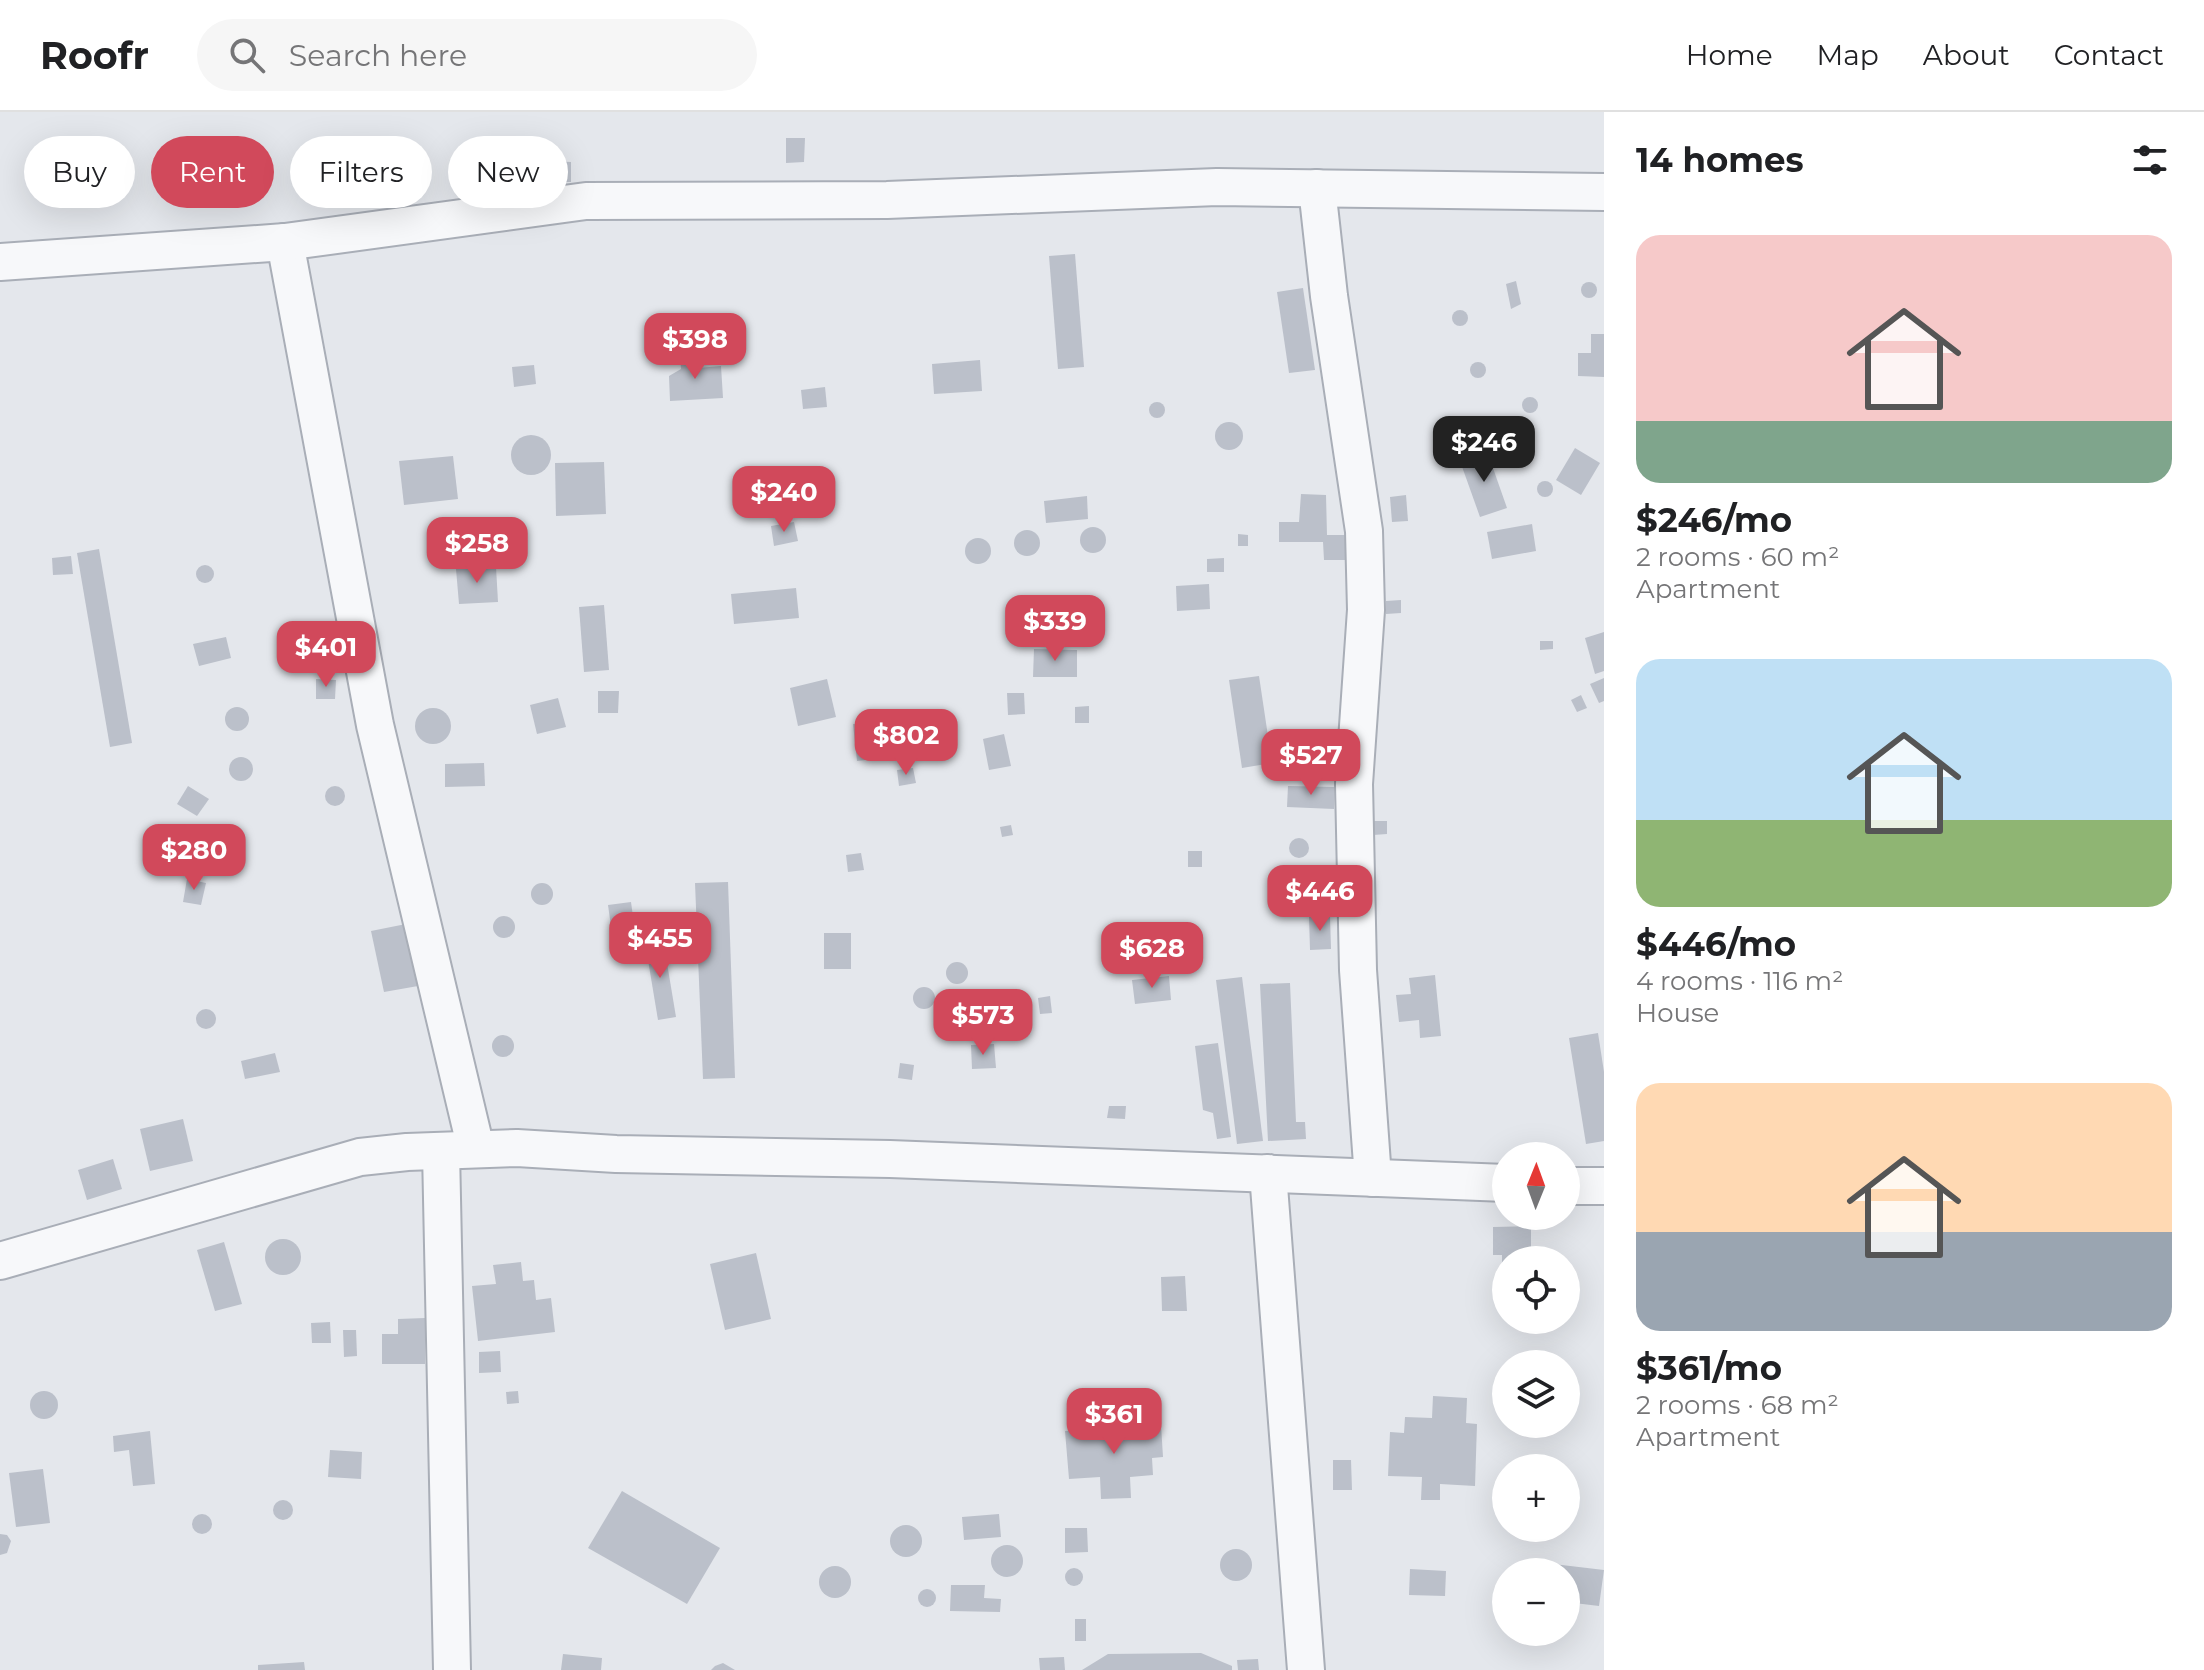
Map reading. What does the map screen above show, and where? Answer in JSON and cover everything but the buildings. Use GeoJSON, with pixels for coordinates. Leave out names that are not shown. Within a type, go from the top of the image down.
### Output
{"type":"FeatureCollection","features":[{"type":"Feature","properties":{"kind":"street"},"geometry":{"type":"LineString","coordinates":[[0,262],[285,242],[586,201],[887,200],[1217,187],[1604,192]]}},
{"type":"Feature","properties":{"kind":"street"},"geometry":{"type":"LineString","coordinates":[[1317,188],[1329,296],[1364,531],[1366,610],[1354,784],[1358,970],[1373,1178]]}},
{"type":"Feature","properties":{"kind":"street"},"geometry":{"type":"LineString","coordinates":[[285,242],[375,725],[476,1149]]}},
{"type":"Feature","properties":{"kind":"street"},"geometry":{"type":"LineString","coordinates":[[0,1261],[360,1157],[476,1149],[890,1159],[1492,1182]]}},
{"type":"Feature","properties":{"kind":"street"},"geometry":{"type":"LineString","coordinates":[[441,1151],[452,1670]]}},
{"type":"Feature","properties":{"kind":"street"},"geometry":{"type":"LineString","coordinates":[[1268,1173],[1306,1670]]}},
{"type":"Feature","properties":{"kind":"street"},"geometry":{"type":"LineString","coordinates":[[1580,1186],[1604,1186]]}}]}
